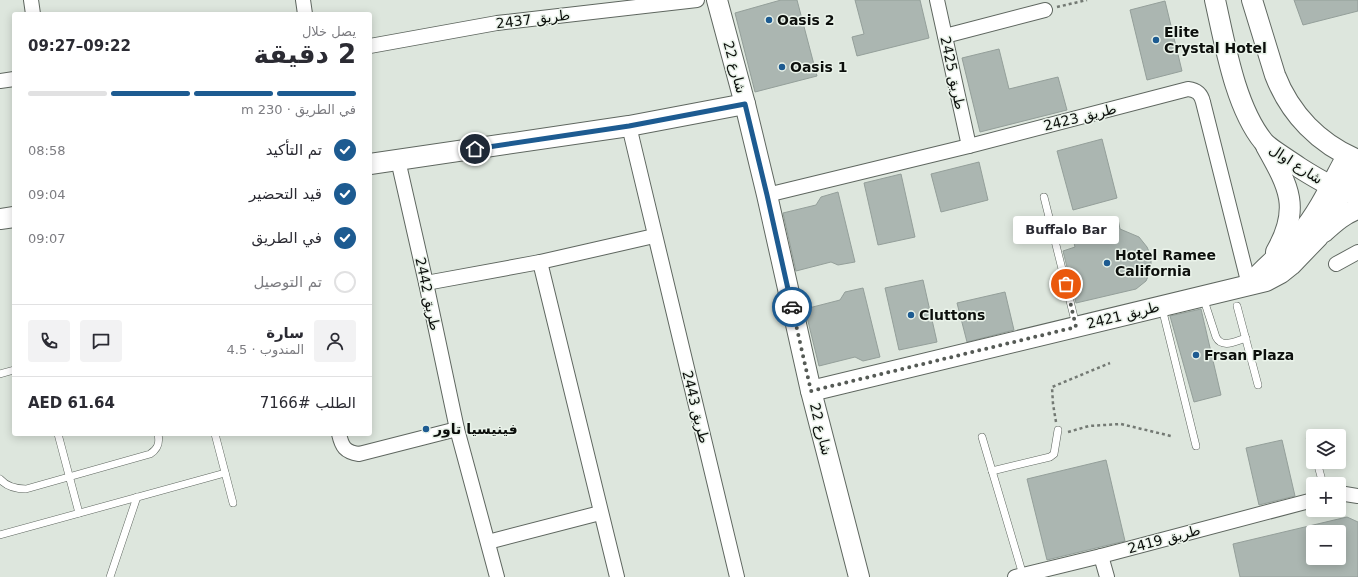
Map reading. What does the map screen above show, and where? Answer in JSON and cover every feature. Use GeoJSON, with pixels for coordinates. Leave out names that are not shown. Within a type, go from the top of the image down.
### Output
{"type":"FeatureCollection","features":[{"type":"Feature","properties":{"kind":"street"},"geometry":{"type":"LineString","coordinates":[[31,0],[33,12]]}},
{"type":"Feature","properties":{"kind":"street"},"geometry":{"type":"LineString","coordinates":[[303,0],[305,12]]}},
{"type":"Feature","properties":{"kind":"street","name":"طريق 2437"},"geometry":{"type":"LineString","coordinates":[[372,46],[497,23],[697,0]]}},
{"type":"Feature","properties":{"kind":"street","name":"شارع 22"},"geometry":{"type":"LineString","coordinates":[[717,0],[745,104],[811,391],[859,577]]}},
{"type":"Feature","properties":{"kind":"street","name":"طريق 2425"},"geometry":{"type":"LineString","coordinates":[[937,0],[969,146]]}},
{"type":"Feature","properties":{"kind":"street","name":"شارع اوال"},"geometry":{"type":"LineString","coordinates":[[1215,0],[1234,78],[1249,120],[1264,143],[1344,191]]}},
{"type":"Feature","properties":{"kind":"street"},"geometry":{"type":"LineString","coordinates":[[1252,0],[1275,75],[1292,108],[1306,125],[1354,162]]}},
{"type":"Feature","properties":{"kind":"street"},"geometry":{"type":"LineString","coordinates":[[945,36],[1045,10]]}},
{"type":"Feature","properties":{"kind":"street"},"geometry":{"type":"LineString","coordinates":[[0,81],[12,79]]}},
{"type":"Feature","properties":{"kind":"street","name":"طريق 2423"},"geometry":{"type":"LineString","coordinates":[[767,195],[1193,90],[1202,96],[1204,102],[1250,284]]}},
{"type":"Feature","properties":{"kind":"street"},"geometry":{"type":"LineString","coordinates":[[372,164],[629,126],[745,104]]}},
{"type":"Feature","properties":{"kind":"street","name":"طريق 2443"},"geometry":{"type":"LineString","coordinates":[[629,126],[654,236],[737,577]]}},
{"type":"Feature","properties":{"kind":"street"},"geometry":{"type":"LineString","coordinates":[[1264,143],[1283,178],[1290,201],[1286,232],[1271,262]]}},
{"type":"Feature","properties":{"kind":"street","name":"طريق 2442"},"geometry":{"type":"LineString","coordinates":[[398,160],[457,429],[497,577]]}},
{"type":"Feature","properties":{"kind":"street","name":"طريق 2421"},"geometry":{"type":"LineString","coordinates":[[811,391],[973,347],[1076,327],[1266,281],[1281,273],[1318,237],[1344,191],[1354,162]]}},
{"type":"Feature","properties":{"kind":"street","name":"طريق 2421"},"geometry":{"type":"LineString","coordinates":[[1250,284],[1260,272],[1302,232],[1325,197],[1344,191]]}},
{"type":"Feature","properties":{"kind":"street"},"geometry":{"type":"LineString","coordinates":[[1318,237],[1343,217],[1358,208]]}},
{"type":"Feature","properties":{"kind":"street"},"geometry":{"type":"LineString","coordinates":[[0,219],[12,217]]}},
{"type":"Feature","properties":{"kind":"street"},"geometry":{"type":"LineString","coordinates":[[426,283],[540,262],[654,236]]}},
{"type":"Feature","properties":{"kind":"street"},"geometry":{"type":"LineString","coordinates":[[1336,264],[1358,252]]}},
{"type":"Feature","properties":{"kind":"street"},"geometry":{"type":"LineString","coordinates":[[540,262],[600,513],[617,577]]}},
{"type":"Feature","properties":{"kind":"street"},"geometry":{"type":"LineString","coordinates":[[339,436],[341,444],[346,449],[351,453],[359,454],[457,429]]}},
{"type":"Feature","properties":{"kind":"street"},"geometry":{"type":"LineString","coordinates":[[1346,494],[1358,496]]}},
{"type":"Feature","properties":{"kind":"street","name":"طريق 2419"},"geometry":{"type":"LineString","coordinates":[[1019,576],[1064,563],[1101,556],[1114,550],[1306,502]]}},
{"type":"Feature","properties":{"kind":"street"},"geometry":{"type":"LineString","coordinates":[[488,542],[600,513]]}},
{"type":"Feature","properties":{"kind":"street"},"geometry":{"type":"LineString","coordinates":[[1101,556],[1106,577]]}},
{"type":"Feature","properties":{"kind":"lane"},"geometry":{"type":"LineString","coordinates":[[1044,197],[1076,327]]}},
{"type":"Feature","properties":{"kind":"lane"},"geometry":{"type":"LineString","coordinates":[[1203,296],[1217,340],[1223,344],[1226,344],[1246,338]]}},
{"type":"Feature","properties":{"kind":"lane"},"geometry":{"type":"LineString","coordinates":[[1161,306],[1196,446]]}},
{"type":"Feature","properties":{"kind":"lane"},"geometry":{"type":"LineString","coordinates":[[1238,306],[1258,386]]}},
{"type":"Feature","properties":{"kind":"lane"},"geometry":{"type":"LineString","coordinates":[[0,374],[12,371]]}},
{"type":"Feature","properties":{"kind":"lane"},"geometry":{"type":"LineString","coordinates":[[992,471],[1050,457],[1054,454],[1058,430]]}},
{"type":"Feature","properties":{"kind":"lane"},"geometry":{"type":"LineString","coordinates":[[59,436],[79,513]]}},
{"type":"Feature","properties":{"kind":"lane"},"geometry":{"type":"LineString","coordinates":[[0,478],[7,485],[20,489],[26,489],[150,454],[157,447],[159,442],[158,436]]}},
{"type":"Feature","properties":{"kind":"lane"},"geometry":{"type":"LineString","coordinates":[[216,436],[233,503]]}},
{"type":"Feature","properties":{"kind":"lane"},"geometry":{"type":"LineString","coordinates":[[982,437],[1019,576]]}},
{"type":"Feature","properties":{"kind":"lane"},"geometry":{"type":"LineString","coordinates":[[0,535],[225,473]]}},
{"type":"Feature","properties":{"kind":"lane"},"geometry":{"type":"LineString","coordinates":[[110,577],[137,497]]}},
{"type":"Feature","properties":{"kind":"path"},"geometry":{"type":"LineString","coordinates":[[1045,10],[1087,0]]}},
{"type":"Feature","properties":{"kind":"path"},"geometry":{"type":"LineString","coordinates":[[1110,363],[1052,388],[1053,404],[1058,430],[1067,432],[1090,426],[1121,424],[1171,436]]}},
{"type":"Feature","properties":{"kind":"building"},"geometry":{"type":"Polygon","coordinates":[[[781,0],[797,0],[817,76],[755,92],[735,13],[781,0]]]}},
{"type":"Feature","properties":{"kind":"building"},"geometry":{"type":"Polygon","coordinates":[[[855,0],[920,0],[929,38],[857,56],[852,37],[864,34],[855,0]]]}},
{"type":"Feature","properties":{"kind":"building"},"geometry":{"type":"Polygon","coordinates":[[[1294,0],[1358,0],[1358,11],[1303,25],[1294,0]]]}},
{"type":"Feature","properties":{"kind":"building","name":"Elite Crystal Hotel"},"geometry":{"type":"Polygon","coordinates":[[[1165,1],[1182,71],[1147,80],[1130,10],[1165,1]]]}},
{"type":"Feature","properties":{"kind":"building"},"geometry":{"type":"Polygon","coordinates":[[[999,49],[1009,89],[1058,77],[1067,110],[980,132],[962,58],[999,49]]]}},
{"type":"Feature","properties":{"kind":"building"},"geometry":{"type":"Polygon","coordinates":[[[1102,139],[1117,198],[1073,210],[1057,151],[1102,139]]]}},
{"type":"Feature","properties":{"kind":"building"},"geometry":{"type":"Polygon","coordinates":[[[979,162],[988,200],[941,212],[931,174],[979,162]]]}},
{"type":"Feature","properties":{"kind":"building"},"geometry":{"type":"Polygon","coordinates":[[[901,174],[915,237],[878,245],[864,183],[901,174]]]}},
{"type":"Feature","properties":{"kind":"building"},"geometry":{"type":"Polygon","coordinates":[[[838,192],[855,262],[838,265],[831,262],[796,271],[783,213],[816,205],[821,197],[838,192]]]}},
{"type":"Feature","properties":{"kind":"building","name":"Hotel Ramee California"},"geometry":{"type":"Polygon","coordinates":[[[1118,219],[1120,229],[1139,237],[1147,247],[1151,256],[1151,270],[1146,281],[1136,289],[1076,303],[1063,251],[1075,247],[1071,231],[1118,219]]]}},
{"type":"Feature","properties":{"kind":"building","name":"Cluttons"},"geometry":{"type":"Polygon","coordinates":[[[923,280],[937,342],[899,350],[885,288],[923,280]]]}},
{"type":"Feature","properties":{"kind":"building"},"geometry":{"type":"Polygon","coordinates":[[[863,288],[880,357],[863,361],[855,357],[819,366],[805,309],[840,300],[845,292],[863,288]]]}},
{"type":"Feature","properties":{"kind":"building"},"geometry":{"type":"Polygon","coordinates":[[[1005,292],[1014,330],[967,342],[957,303],[1005,292]]]}},
{"type":"Feature","properties":{"kind":"building","name":"Frsan Plaza"},"geometry":{"type":"Polygon","coordinates":[[[1201,309],[1221,395],[1194,402],[1170,316],[1201,309]]]}},
{"type":"Feature","properties":{"kind":"building"},"geometry":{"type":"Polygon","coordinates":[[[1282,440],[1295,496],[1259,505],[1246,448],[1282,440]]]}},
{"type":"Feature","properties":{"kind":"building"},"geometry":{"type":"Polygon","coordinates":[[[1106,460],[1125,541],[1047,560],[1027,479],[1106,460]]]}},
{"type":"Feature","properties":{"kind":"building"},"geometry":{"type":"Polygon","coordinates":[[[1347,517],[1358,522],[1358,577],[1240,577],[1233,544],[1306,527],[1306,565],[1346,565],[1346,525],[1313,525],[1347,517]]]}},
{"type":"Feature","properties":{"kind":"way so far"},"geometry":{"type":"LineString","coordinates":[[792,307],[811,391],[1076,327],[1066,284]]}},
{"type":"Feature","properties":{"kind":"place","name":"Oasis 2"},"geometry":{"type":"Point","coordinates":[769,20]}},
{"type":"Feature","properties":{"kind":"place","name":"Elite Crystal Hotel"},"geometry":{"type":"Point","coordinates":[1156,40]}},
{"type":"Feature","properties":{"kind":"place","name":"Oasis 1"},"geometry":{"type":"Point","coordinates":[782,67]}},
{"type":"Feature","properties":{"kind":"place","name":"Hotel Ramee California"},"geometry":{"type":"Point","coordinates":[1107,263]}},
{"type":"Feature","properties":{"kind":"place","name":"Buffalo Bar"},"geometry":{"type":"Point","coordinates":[1066,284]}},
{"type":"Feature","properties":{"kind":"place","name":"Cluttons"},"geometry":{"type":"Point","coordinates":[911,315]}},
{"type":"Feature","properties":{"kind":"place","name":"Frsan Plaza"},"geometry":{"type":"Point","coordinates":[1196,355]}},
{"type":"Feature","properties":{"kind":"place","name":"فينيسيا تاور"},"geometry":{"type":"Point","coordinates":[426,429]}},
{"type":"Feature","properties":{"kind":"route"},"geometry":{"type":"LineString","coordinates":[[475,149],[629,126],[745,104],[792,307]]}}]}
